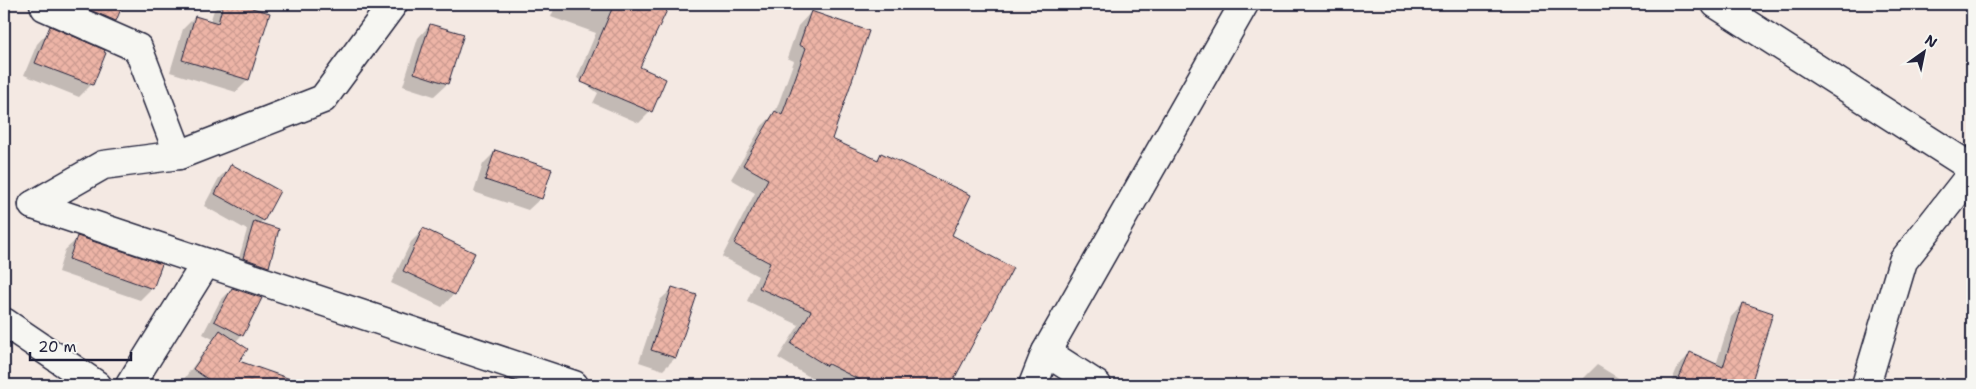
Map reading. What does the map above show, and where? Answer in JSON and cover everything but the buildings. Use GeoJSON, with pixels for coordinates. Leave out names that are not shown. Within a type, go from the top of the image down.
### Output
{"type":"FeatureCollection","features":[{"type":"Feature","properties":{"kind":"street"},"geometry":{"type":"LineString","coordinates":[[44,4],[45,7],[138,48],[178,154]]}},
{"type":"Feature","properties":{"kind":"street"},"geometry":{"type":"LineString","coordinates":[[393,4],[323,99],[178,154],[103,166],[33,205],[574,385]]}},
{"type":"Feature","properties":{"kind":"street"},"geometry":{"type":"LineString","coordinates":[[1033,385],[1046,352],[1244,4]]}},
{"type":"Feature","properties":{"kind":"street"},"geometry":{"type":"LineString","coordinates":[[1716,4],[1972,168]]}},
{"type":"Feature","properties":{"kind":"street"},"geometry":{"type":"LineString","coordinates":[[1866,385],[1903,262],[1972,173]]}},
{"type":"Feature","properties":{"kind":"street"},"geometry":{"type":"LineString","coordinates":[[130,385],[206,262]]}},
{"type":"Feature","properties":{"kind":"street"},"geometry":{"type":"LineString","coordinates":[[4,322],[96,385]]}},
{"type":"Feature","properties":{"kind":"street"},"geometry":{"type":"LineString","coordinates":[[1046,352],[1096,385]]}}]}
